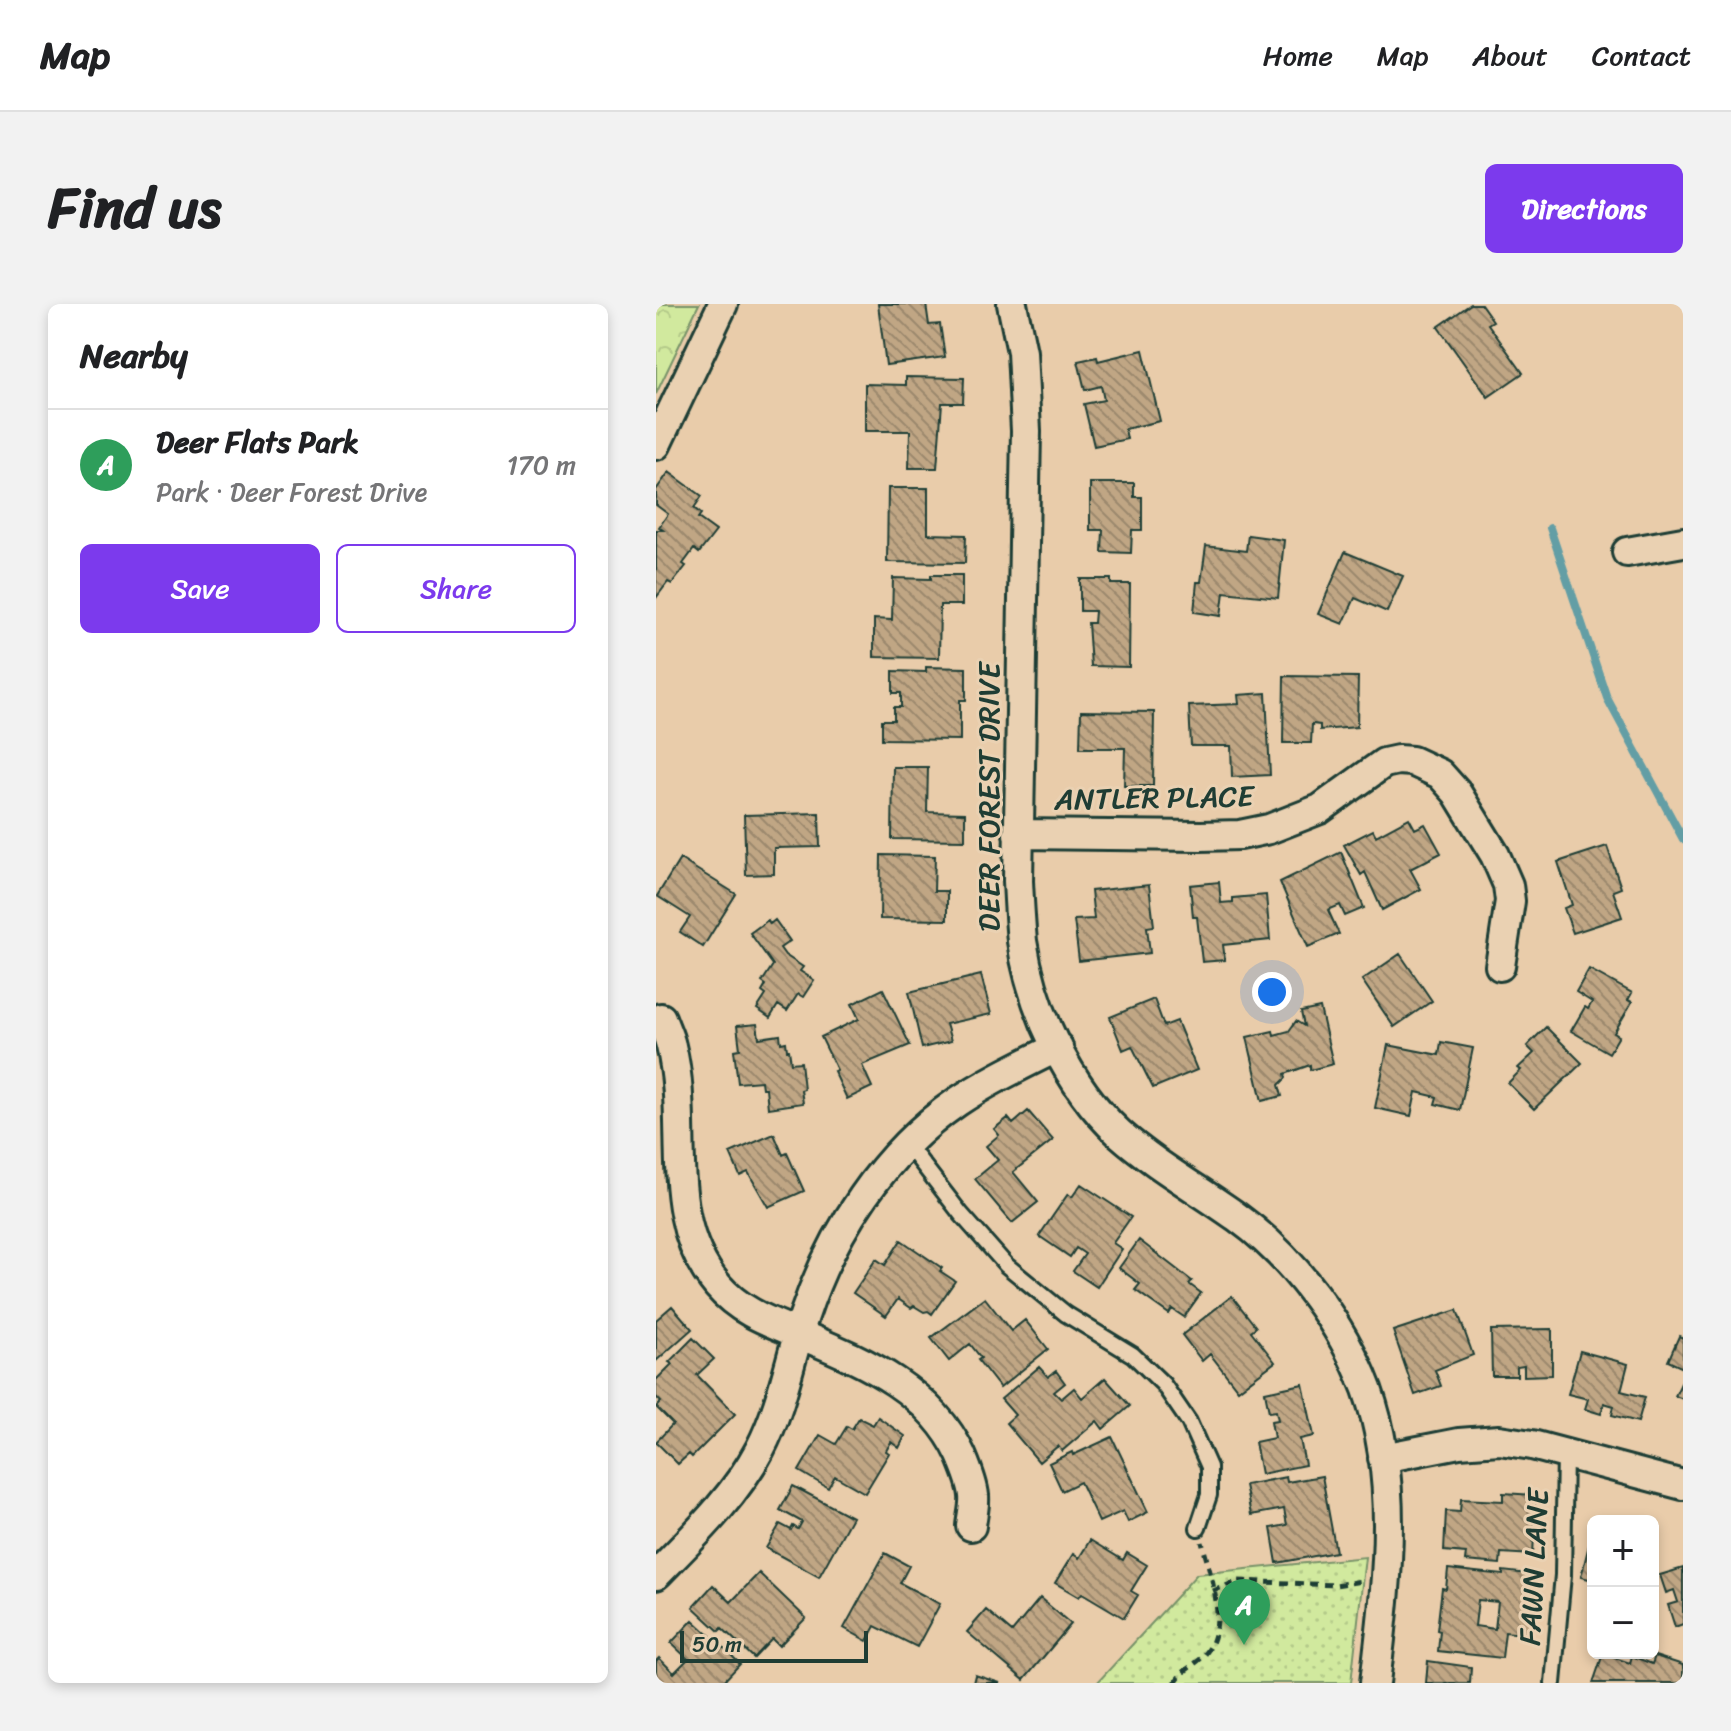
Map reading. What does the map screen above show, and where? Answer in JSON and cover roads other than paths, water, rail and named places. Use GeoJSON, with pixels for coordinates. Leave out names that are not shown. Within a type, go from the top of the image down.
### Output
{"type":"FeatureCollection","features":[{"type":"Feature","properties":{"kind":"street"},"geometry":{"type":"LineString","coordinates":[[656,445],[723,304]]}},
{"type":"Feature","properties":{"kind":"street","name":"DEER FOREST DRIVE"},"geometry":{"type":"LineString","coordinates":[[1012,304],[1022,352],[1026,431],[1018,881],[1023,943],[1036,997],[1058,1047],[1082,1087],[1118,1131],[1165,1168],[1239,1218],[1285,1260],[1337,1329],[1356,1363],[1367,1391],[1383,1458],[1388,1509],[1388,1558],[1375,1683]]}},
{"type":"Feature","properties":{"kind":"street"},"geometry":{"type":"LineString","coordinates":[[1627,552],[1683,542]]}},
{"type":"Feature","properties":{"kind":"street","name":"ANTLER PLACE"},"geometry":{"type":"LineString","coordinates":[[1018,834],[1201,836],[1254,832],[1297,820],[1320,809],[1384,763],[1412,761],[1440,774],[1457,793],[1495,855],[1508,885],[1510,901],[1500,966]]}},
{"type":"Feature","properties":{"kind":"street"},"geometry":{"type":"LineString","coordinates":[[661,1018],[671,1046],[677,1089],[683,1207],[697,1252],[719,1287],[752,1315],[843,1352],[893,1378],[918,1398],[951,1435],[965,1463],[974,1495],[971,1526]]}},
{"type":"Feature","properties":{"kind":"street"},"geometry":{"type":"LineString","coordinates":[[656,1575],[727,1500],[752,1463],[772,1426],[799,1334],[828,1256],[865,1193],[907,1144],[940,1115],[966,1097],[1058,1047]]}},
{"type":"Feature","properties":{"kind":"street"},"geometry":{"type":"LineString","coordinates":[[1383,1458],[1485,1439],[1514,1442],[1683,1485]]}},
{"type":"Feature","properties":{"kind":"lane"},"geometry":{"type":"LineString","coordinates":[[907,1144],[961,1214],[1006,1265],[1066,1314],[1133,1355],[1148,1367],[1176,1401],[1209,1467],[1209,1495],[1198,1528]]}},
{"type":"Feature","properties":{"kind":"lane","name":"FAWN LANE"},"geometry":{"type":"LineString","coordinates":[[1553,1683],[1563,1575],[1565,1454]]}},
{"type":"Feature","properties":{"kind":"waterway"},"geometry":{"type":"LineString","coordinates":[[1550,528],[1607,698],[1683,839]]}},
{"type":"Feature","properties":{"kind":"place","name":"Deer Flats Park"},"geometry":{"type":"Point","coordinates":[1244,1645]}}]}
